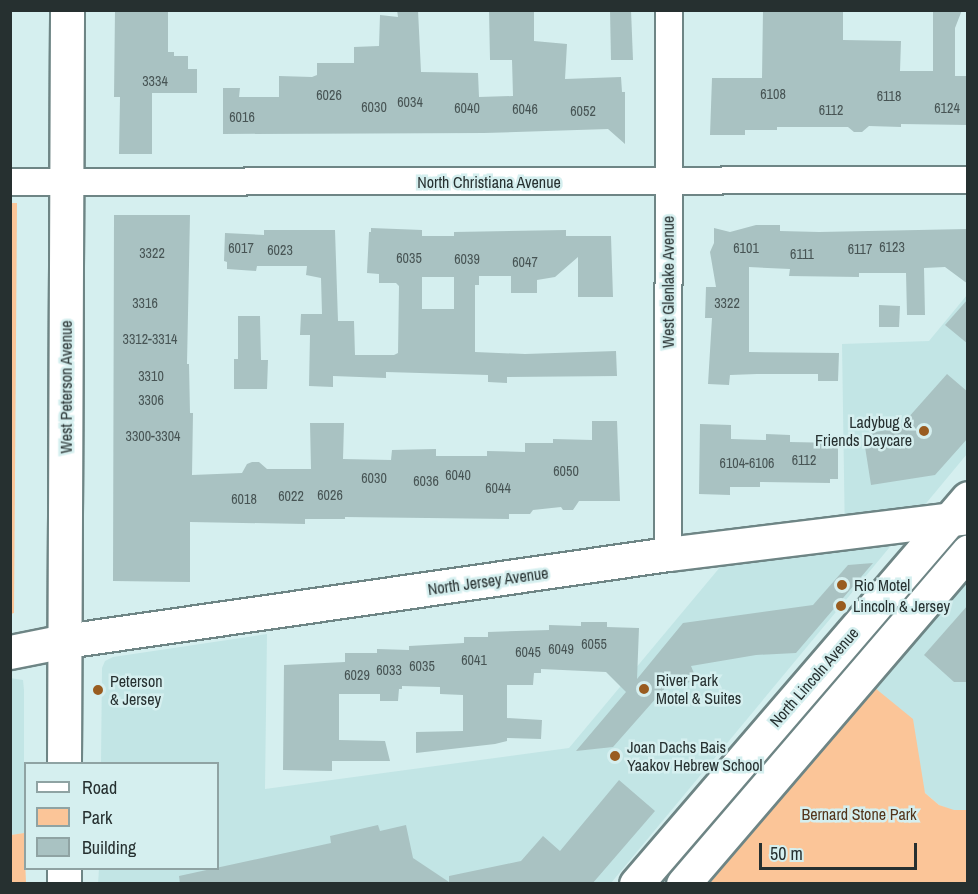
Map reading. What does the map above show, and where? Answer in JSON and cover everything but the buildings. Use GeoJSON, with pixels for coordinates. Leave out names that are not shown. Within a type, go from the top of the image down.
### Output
{"type":"FeatureCollection","features":[{"type":"Feature","properties":{"kind":"main road","name":"West Peterson Avenue"},"geometry":{"type":"LineString","coordinates":[[64,762],[67,10]]}},
{"type":"Feature","properties":{"kind":"main road","name":"North Jersey Avenue"},"geometry":{"type":"LineString","coordinates":[[10,652],[65,641],[962,511]]}},
{"type":"Feature","properties":{"kind":"main road","name":"North Lincoln Avenue"},"geometry":{"type":"LineString","coordinates":[[636,884],[962,511]]}},
{"type":"Feature","properties":{"kind":"main road"},"geometry":{"type":"LineString","coordinates":[[683,884],[968,552]]}},
{"type":"Feature","properties":{"kind":"street","name":"West Glenlake Avenue"},"geometry":{"type":"LineString","coordinates":[[668,555],[669,10]]}},
{"type":"Feature","properties":{"kind":"street","name":"North Christiana Avenue"},"geometry":{"type":"LineString","coordinates":[[10,182],[968,180]]}},
{"type":"Feature","properties":{"kind":"shaded area"},"geometry":{"type":"Polygon","coordinates":[[[967,295],[967,454],[611,883],[98,884],[99,870],[219,870],[219,762],[101,762],[102,668],[105,661],[113,657],[267,634],[265,789],[569,748],[731,554],[845,540],[842,344],[929,341],[967,295]]]}},
{"type":"Feature","properties":{"kind":"shaded area"},"geometry":{"type":"Polygon","coordinates":[[[967,580],[967,810],[954,811],[939,805],[925,793],[875,688],[967,580]]]}},
{"type":"Feature","properties":{"kind":"shaded area"},"geometry":{"type":"Polygon","coordinates":[[[10,678],[23,680],[24,690],[24,833],[11,835],[10,678]]]}},
{"type":"Feature","properties":{"kind":"green space"},"geometry":{"type":"Polygon","coordinates":[[[11,203],[17,203],[14,613],[11,614],[11,203]]]}},
{"type":"Feature","properties":{"kind":"green space","name":"Bernard Stone Park"},"geometry":{"type":"Polygon","coordinates":[[[875,688],[913,719],[925,793],[939,805],[954,810],[967,810],[967,883],[710,883],[875,688]]]}},
{"type":"Feature","properties":{"kind":"green space"},"geometry":{"type":"Polygon","coordinates":[[[24,833],[26,883],[11,883],[11,835],[24,833]]]}},
{"type":"Feature","properties":{"kind":"place","name":"Ladybug & Friends Daycare"},"geometry":{"type":"Point","coordinates":[924,431]}},
{"type":"Feature","properties":{"kind":"place","name":"Rio Motel"},"geometry":{"type":"Point","coordinates":[842,585]}},
{"type":"Feature","properties":{"kind":"place","name":"Lincoln & Jersey"},"geometry":{"type":"Point","coordinates":[841,606]}},
{"type":"Feature","properties":{"kind":"place","name":"River Park Motel & Suites"},"geometry":{"type":"Point","coordinates":[644,689]}},
{"type":"Feature","properties":{"kind":"place","name":"Peterson & Jersey"},"geometry":{"type":"Point","coordinates":[98,690]}},
{"type":"Feature","properties":{"kind":"place","name":"Joan Dachs Bais Yaakov Hebrew School"},"geometry":{"type":"Point","coordinates":[615,756]}}]}
